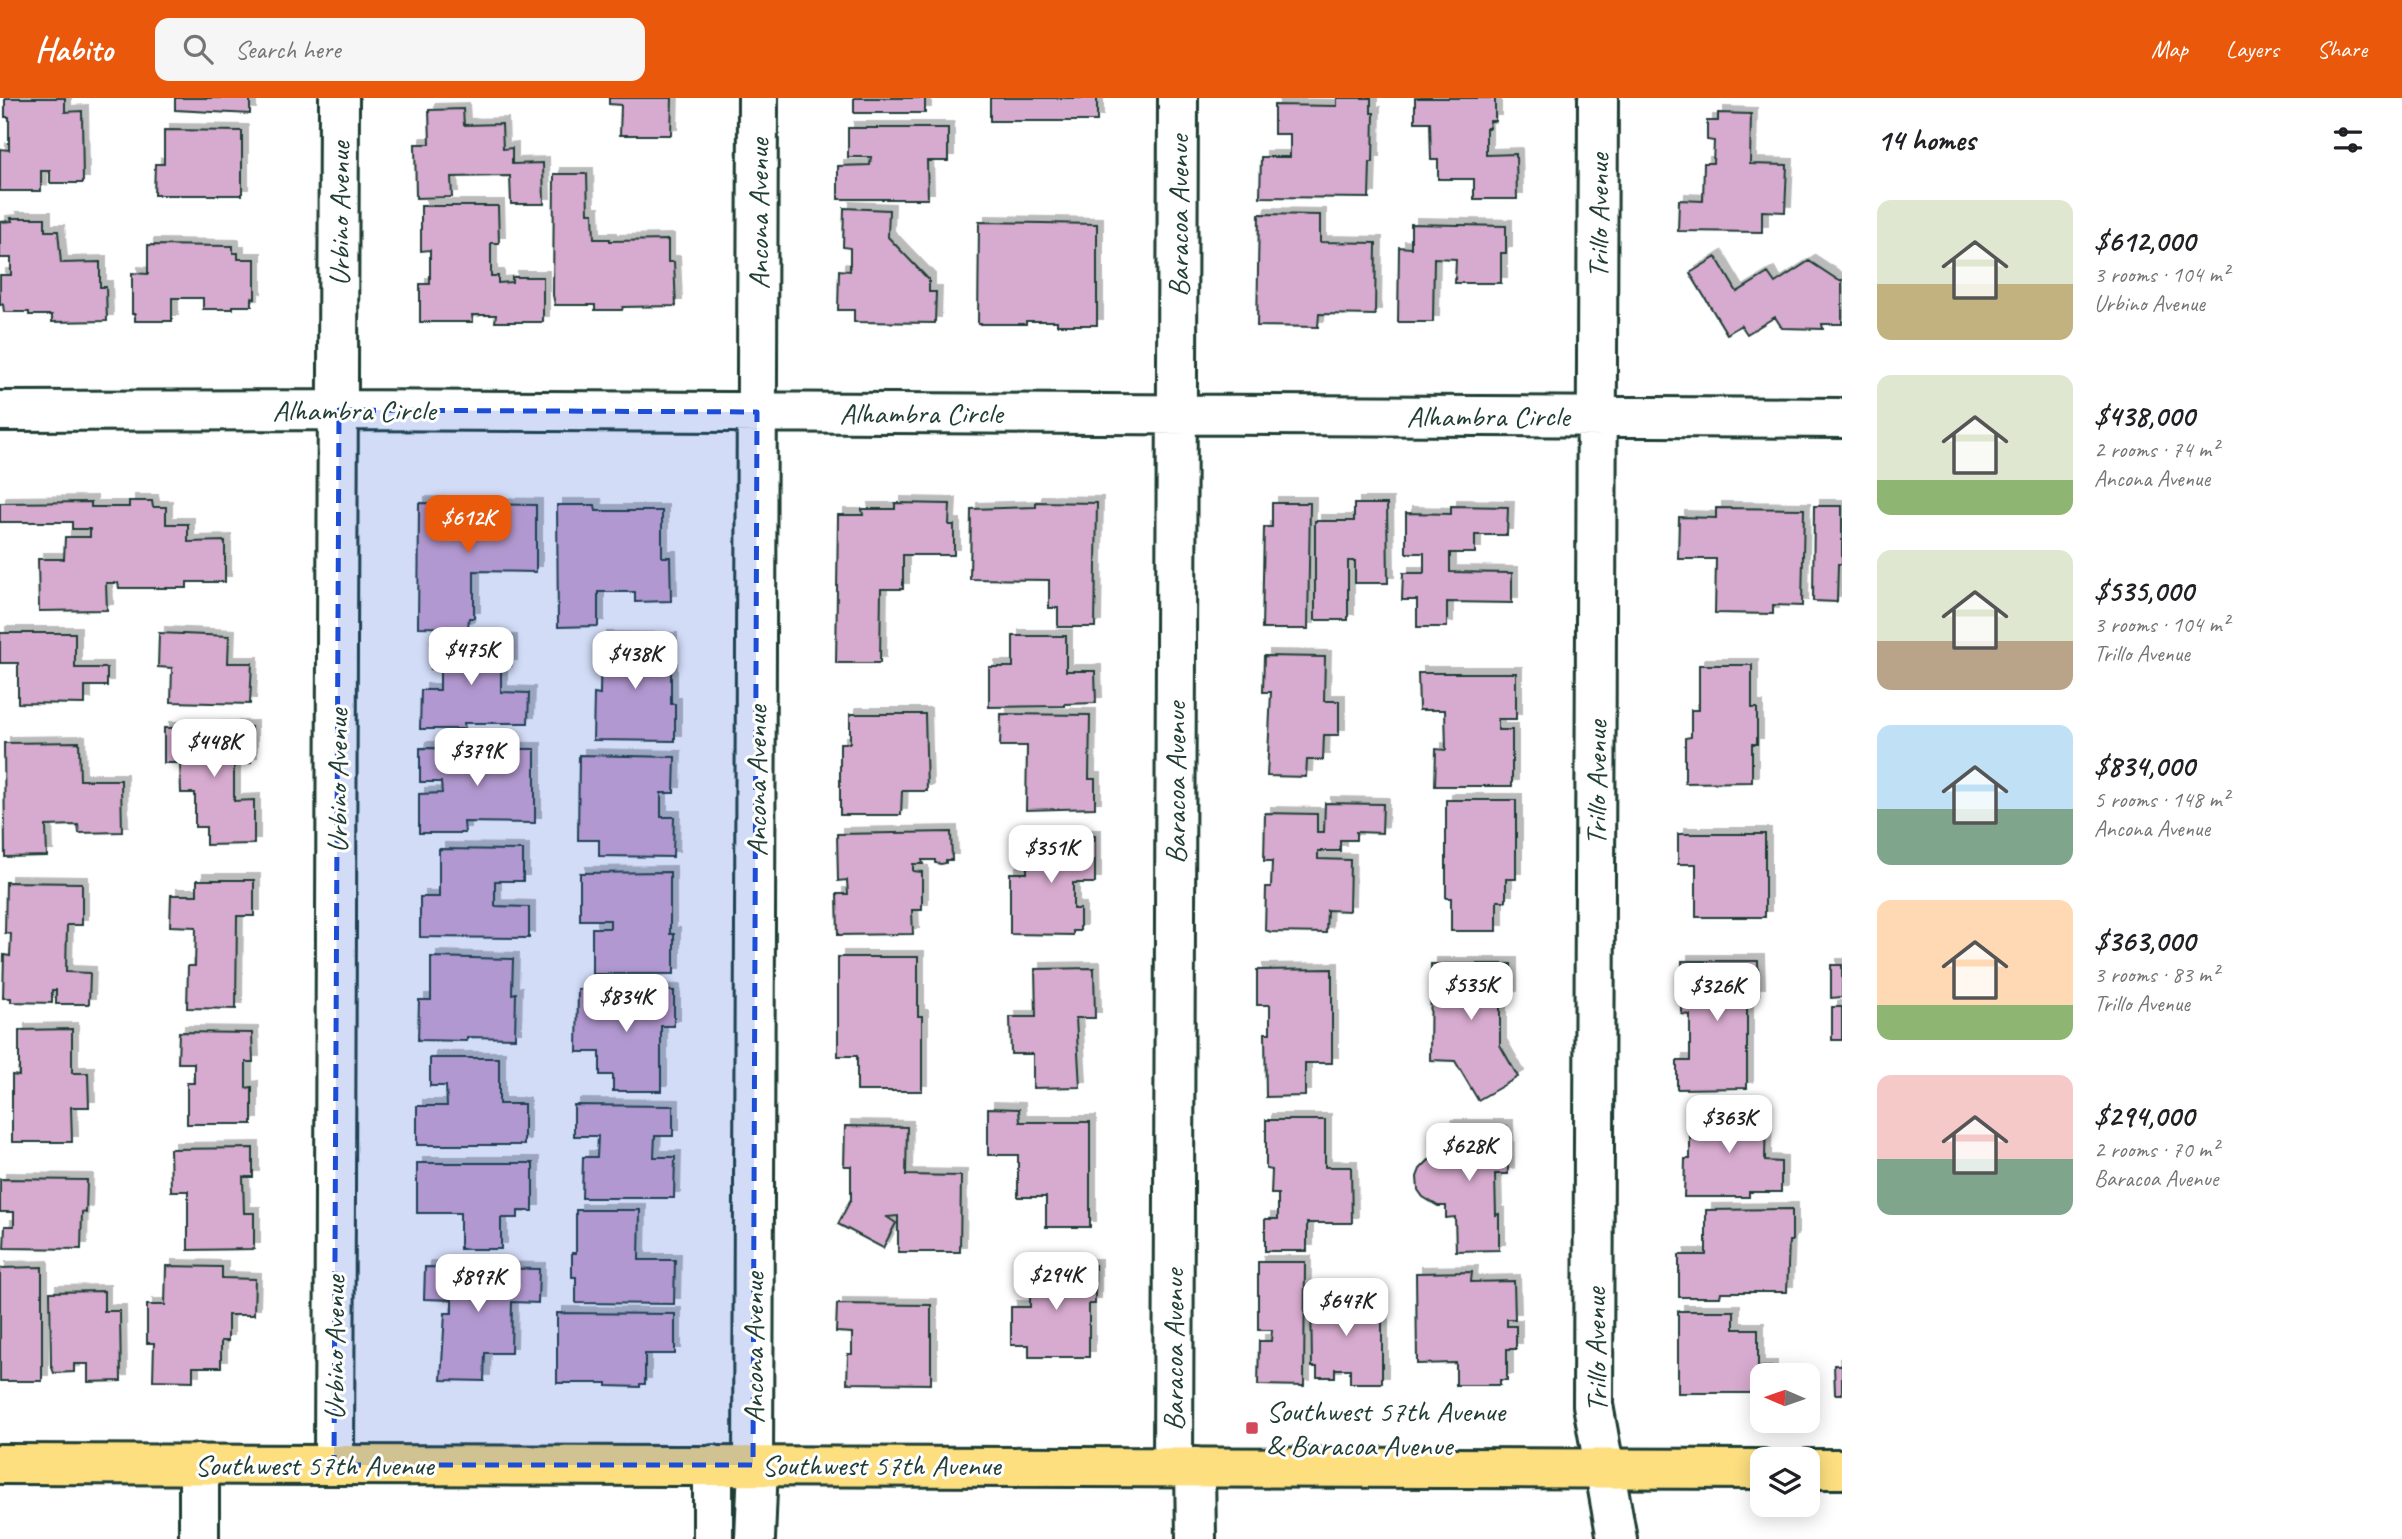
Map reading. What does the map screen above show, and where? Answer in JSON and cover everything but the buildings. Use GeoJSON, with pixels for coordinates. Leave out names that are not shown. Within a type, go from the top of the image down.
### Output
{"type":"FeatureCollection","features":[{"type":"Feature","properties":{"kind":"main road","name":"Southwest 57th Avenue"},"geometry":{"type":"LineString","coordinates":[[0,1464],[1750,1469]]}},
{"type":"Feature","properties":{"kind":"main road"},"geometry":{"type":"LineString","coordinates":[[1820,1469],[1842,1469]]}},
{"type":"Feature","properties":{"kind":"street","name":"Urbino Avenue"},"geometry":{"type":"LineString","coordinates":[[334,1465],[339,98]]}},
{"type":"Feature","properties":{"kind":"street","name":"Ancona Avenue"},"geometry":{"type":"LineString","coordinates":[[755,1539],[758,98]]}},
{"type":"Feature","properties":{"kind":"street","name":"Baracoa Avenue"},"geometry":{"type":"LineString","coordinates":[[1178,98],[1176,414],[1184,1467],[1196,1539]]}},
{"type":"Feature","properties":{"kind":"street","name":"Trillo Avenue"},"geometry":{"type":"LineString","coordinates":[[1598,98],[1594,1405],[1617,1539]]}},
{"type":"Feature","properties":{"kind":"street","name":"Alhambra Circle"},"geometry":{"type":"LineString","coordinates":[[0,411],[339,410],[1842,418]]}},
{"type":"Feature","properties":{"kind":"street"},"geometry":{"type":"LineString","coordinates":[[199,1464],[199,1539]]}},
{"type":"Feature","properties":{"kind":"street"},"geometry":{"type":"LineString","coordinates":[[713,1465],[713,1539]]}},
{"type":"Feature","properties":{"kind":"highlighted area"},"geometry":{"type":"Polygon","coordinates":[[[339,410],[757,412],[753,1465],[334,1465],[339,410]]]}},
{"type":"Feature","properties":{"kind":"place","name":"Southwest 57th Avenue & Baracoa Avenue"},"geometry":{"type":"Point","coordinates":[1252,1428]}}]}
